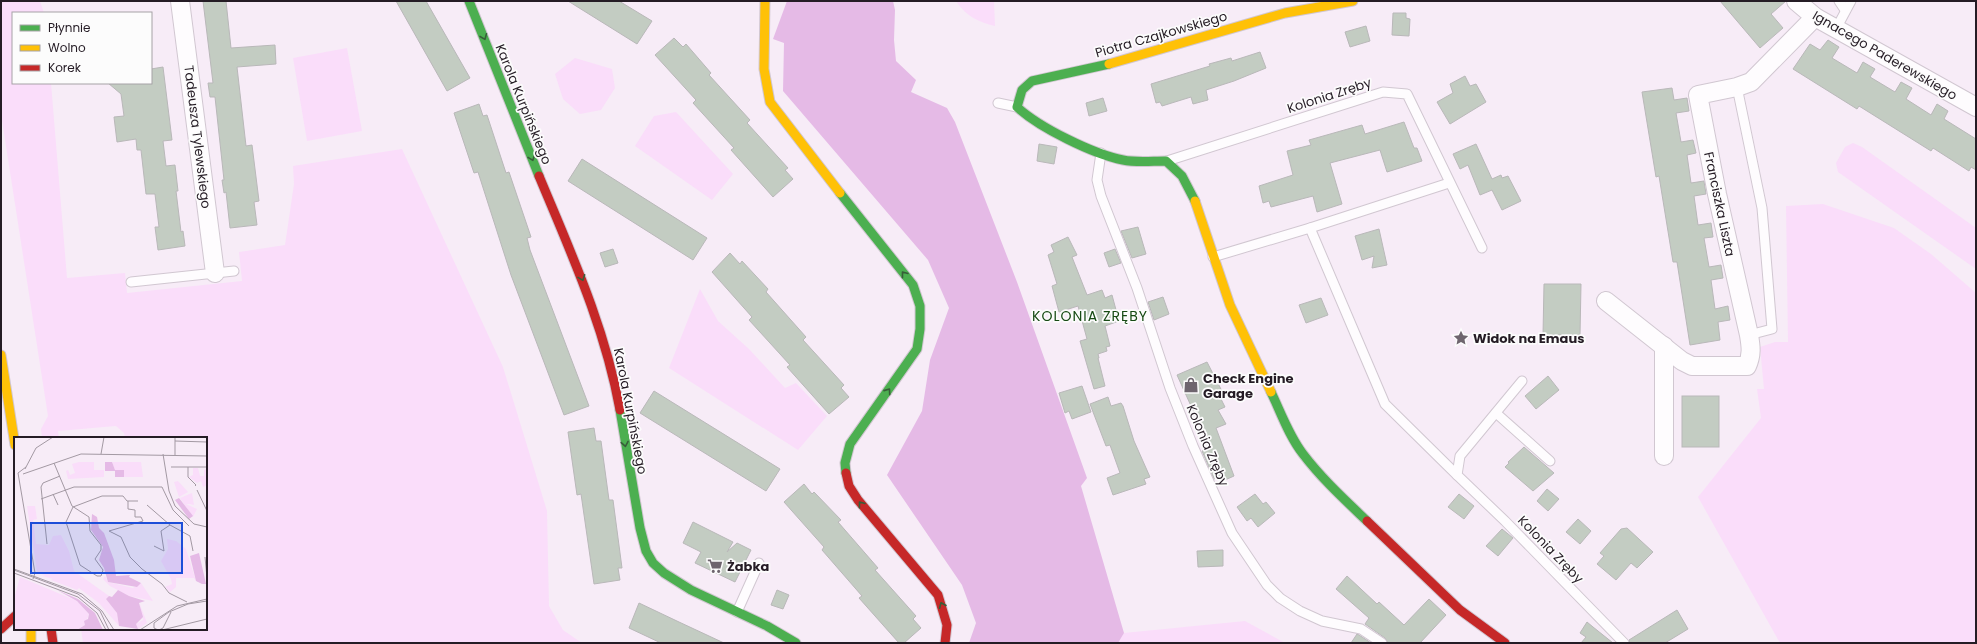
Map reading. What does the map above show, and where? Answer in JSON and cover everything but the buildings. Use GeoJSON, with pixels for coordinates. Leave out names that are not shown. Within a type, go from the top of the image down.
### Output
{"type":"FeatureCollection","features":[{"type":"Feature","properties":{"kind":"street","name":"Tadeusza Tylewskiego"},"geometry":{"type":"LineString","coordinates":[[180,1],[215,273]]}},
{"type":"Feature","properties":{"kind":"street","name":"Karola Kurpińskiego"},"geometry":{"type":"LineString","coordinates":[[469,1],[517,118],[539,177],[578,269],[604,341],[613,372],[640,528],[646,550],[652,563],[662,573],[690,590],[776,630],[796,643]]}},
{"type":"Feature","properties":{"kind":"street"},"geometry":{"type":"LineString","coordinates":[[765,1],[764,69],[770,102],[841,195],[913,285],[920,306],[920,330],[917,349],[850,444],[845,463],[849,486],[858,500],[938,595],[946,613],[947,626],[944,643]]}},
{"type":"Feature","properties":{"kind":"street","name":"Piotra Czajkowskiego"},"geometry":{"type":"LineString","coordinates":[[1017,107],[1022,88],[1029,82],[1036,79],[1103,66],[1239,25],[1285,14],[1353,1]]}},
{"type":"Feature","properties":{"kind":"street","name":"Ignacego Paderewskiego"},"geometry":{"type":"LineString","coordinates":[[1796,1],[1815,17],[1976,107]]}},
{"type":"Feature","properties":{"kind":"street","name":"Franciszka Liszta"},"geometry":{"type":"LineString","coordinates":[[1606,301],[1664,346],[1682,362],[1692,366],[1747,366],[1751,358],[1752,350],[1717,194],[1698,95],[1737,87],[1751,82],[1762,73],[1815,17]]}},
{"type":"Feature","properties":{"kind":"street"},"geometry":{"type":"LineString","coordinates":[[1017,107],[1022,113],[1031,118],[1101,153]]}},
{"type":"Feature","properties":{"kind":"street","name":"Kolonia Zręby"},"geometry":{"type":"LineString","coordinates":[[1101,153],[1123,160],[1166,161]]}},
{"type":"Feature","properties":{"kind":"street"},"geometry":{"type":"LineString","coordinates":[[1166,161],[1182,176],[1193,194],[1230,305],[1290,432],[1303,454],[1331,486],[1440,592],[1460,610],[1505,643]]}},
{"type":"Feature","properties":{"kind":"street"},"geometry":{"type":"LineString","coordinates":[[1664,346],[1664,456]]}},
{"type":"Feature","properties":{"kind":"street"},"geometry":{"type":"LineString","coordinates":[[1,355],[14,439]]}},
{"type":"Feature","properties":{"kind":"street"},"geometry":{"type":"LineString","coordinates":[[1,629],[14,617]]}},
{"type":"Feature","properties":{"kind":"street"},"geometry":{"type":"LineString","coordinates":[[31,630],[32,643]]}},
{"type":"Feature","properties":{"kind":"street"},"geometry":{"type":"LineString","coordinates":[[51,630],[53,643]]}},
{"type":"Feature","properties":{"kind":"lane"},"geometry":{"type":"LineString","coordinates":[[1840,1],[1845,10]]}},
{"type":"Feature","properties":{"kind":"lane"},"geometry":{"type":"LineString","coordinates":[[1836,29],[1851,1]]}},
{"type":"Feature","properties":{"kind":"lane"},"geometry":{"type":"LineString","coordinates":[[1737,87],[1762,208],[1772,330],[1749,334]]}},
{"type":"Feature","properties":{"kind":"lane","name":"Kolonia Zręby"},"geometry":{"type":"LineString","coordinates":[[1166,161],[1383,92],[1407,94],[1449,183],[1482,248]]}},
{"type":"Feature","properties":{"kind":"lane"},"geometry":{"type":"LineString","coordinates":[[998,103],[1017,107]]}},
{"type":"Feature","properties":{"kind":"lane","name":"Kolonia Zręby"},"geometry":{"type":"LineString","coordinates":[[1101,153],[1097,180],[1101,196],[1137,288],[1170,388],[1190,439],[1232,533],[1267,585],[1280,598],[1300,611],[1322,620],[1361,629],[1382,643]]}},
{"type":"Feature","properties":{"kind":"lane"},"geometry":{"type":"LineString","coordinates":[[1213,257],[1310,228],[1449,183]]}},
{"type":"Feature","properties":{"kind":"lane","name":"Kolonia Zręby"},"geometry":{"type":"LineString","coordinates":[[1310,228],[1385,404],[1505,521],[1624,643]]}},
{"type":"Feature","properties":{"kind":"lane"},"geometry":{"type":"LineString","coordinates":[[131,282],[234,271]]}},
{"type":"Feature","properties":{"kind":"lane"},"geometry":{"type":"LineString","coordinates":[[1457,475],[1460,456],[1522,381]]}},
{"type":"Feature","properties":{"kind":"lane"},"geometry":{"type":"LineString","coordinates":[[1496,413],[1550,461]]}},
{"type":"Feature","properties":{"kind":"lane"},"geometry":{"type":"LineString","coordinates":[[737,612],[759,563]]}},
{"type":"Feature","properties":{"kind":"shaded area"},"geometry":{"type":"Polygon","coordinates":[[[1,1],[40,1],[44,12],[12,12],[12,84],[51,84],[67,278],[125,273],[127,293],[242,281],[239,252],[285,245],[294,184],[293,166],[402,149],[503,367],[547,511],[549,606],[563,630],[582,643],[83,643],[81,630],[207,630],[207,437],[125,437],[124,433],[116,426],[58,431],[59,437],[42,437],[41,429],[48,416],[1,114],[1,1]]]}},
{"type":"Feature","properties":{"kind":"shaded area"},"geometry":{"type":"Polygon","coordinates":[[[787,1],[893,1],[895,10],[894,40],[896,61],[916,80],[911,92],[947,108],[955,122],[1017,282],[1087,478],[1081,486],[1124,633],[1118,643],[969,643],[976,623],[962,585],[887,475],[922,411],[930,360],[949,308],[928,260],[783,91],[784,43],[773,39],[787,1]]]}},
{"type":"Feature","properties":{"kind":"shaded area"},"geometry":{"type":"Polygon","coordinates":[[[956,1],[994,1],[995,26],[983,23],[973,18],[964,11],[956,1]]]}},
{"type":"Feature","properties":{"kind":"shaded area"},"geometry":{"type":"Polygon","coordinates":[[[347,48],[362,131],[307,141],[293,58],[347,48]]]}},
{"type":"Feature","properties":{"kind":"shaded area"},"geometry":{"type":"Polygon","coordinates":[[[575,58],[612,69],[615,88],[601,110],[580,114],[563,99],[555,74],[575,58]]]}},
{"type":"Feature","properties":{"kind":"shaded area"},"geometry":{"type":"Polygon","coordinates":[[[676,112],[733,174],[712,200],[635,146],[654,116],[676,112]]]}},
{"type":"Feature","properties":{"kind":"shaded area"},"geometry":{"type":"Polygon","coordinates":[[[1853,143],[1862,147],[1976,228],[1976,269],[1838,172],[1836,163],[1845,147],[1853,143]]]}},
{"type":"Feature","properties":{"kind":"shaded area"},"geometry":{"type":"Polygon","coordinates":[[[1823,204],[1894,228],[1931,254],[1976,293],[1976,643],[1780,643],[1698,497],[1761,418],[1757,389],[1764,389],[1760,347],[1775,342],[1788,342],[1786,206],[1823,204]]]}},
{"type":"Feature","properties":{"kind":"shaded area"},"geometry":{"type":"Polygon","coordinates":[[[700,289],[718,321],[749,349],[785,388],[796,383],[827,416],[798,450],[669,368],[700,289]]]}},
{"type":"Feature","properties":{"kind":"shaded area"},"geometry":{"type":"Polygon","coordinates":[[[1245,621],[1285,643],[1118,643],[1124,633],[1245,621]]]}},
{"type":"Feature","properties":{"kind":"traffic: fast"},"geometry":{"type":"LineString","coordinates":[[469,1],[539,176]]}},
{"type":"Feature","properties":{"kind":"traffic: fast"},"geometry":{"type":"LineString","coordinates":[[1109,64],[1032,81],[1022,90],[1017,107],[1039,123],[1067,139],[1097,152],[1128,161],[1166,161],[1182,176],[1195,201]]}},
{"type":"Feature","properties":{"kind":"traffic: fast"},"geometry":{"type":"LineString","coordinates":[[840,193],[913,285],[920,306],[920,329],[917,349],[850,444],[845,463],[846,473]]}},
{"type":"Feature","properties":{"kind":"traffic: fast"},"geometry":{"type":"LineString","coordinates":[[1271,392],[1289,432],[1303,454],[1326,481],[1367,521]]}},
{"type":"Feature","properties":{"kind":"traffic: fast"},"geometry":{"type":"LineString","coordinates":[[620,410],[640,528],[646,551],[653,563],[664,573],[691,590],[767,626],[796,643]]}},
{"type":"Feature","properties":{"kind":"traffic: slow"},"geometry":{"type":"LineString","coordinates":[[765,1],[764,69],[770,102],[840,193]]}},
{"type":"Feature","properties":{"kind":"traffic: slow"},"geometry":{"type":"LineString","coordinates":[[1109,64],[1285,13],[1353,1]]}},
{"type":"Feature","properties":{"kind":"traffic: slow"},"geometry":{"type":"LineString","coordinates":[[1195,201],[1230,305],[1271,392]]}},
{"type":"Feature","properties":{"kind":"traffic: slow"},"geometry":{"type":"LineString","coordinates":[[1,355],[14,439]]}},
{"type":"Feature","properties":{"kind":"traffic: slow"},"geometry":{"type":"LineString","coordinates":[[31,630],[31,643]]}},
{"type":"Feature","properties":{"kind":"traffic: jam"},"geometry":{"type":"LineString","coordinates":[[539,176],[586,291],[606,349],[620,410]]}},
{"type":"Feature","properties":{"kind":"traffic: jam"},"geometry":{"type":"LineString","coordinates":[[846,473],[849,486],[858,500],[938,595],[947,625],[945,643]]}},
{"type":"Feature","properties":{"kind":"traffic: jam"},"geometry":{"type":"LineString","coordinates":[[1367,521],[1460,610],[1505,643]]}},
{"type":"Feature","properties":{"kind":"traffic: jam"},"geometry":{"type":"LineString","coordinates":[[1,629],[14,617]]}},
{"type":"Feature","properties":{"kind":"traffic: jam"},"geometry":{"type":"LineString","coordinates":[[51,630],[53,643]]}},
{"type":"Feature","properties":{"kind":"place","name":"Widok na Emaus"},"geometry":{"type":"Point","coordinates":[1461,338]}},
{"type":"Feature","properties":{"kind":"place","name":"Check Engine Garage"},"geometry":{"type":"Point","coordinates":[1191,385]}},
{"type":"Feature","properties":{"kind":"place","name":"Żabka"},"geometry":{"type":"Point","coordinates":[715,566]}},
{"type":"Feature","properties":{"kind":"district","name":"KOLONIA ZRĘBY"},"geometry":{"type":"Point","coordinates":[1090,316]}}]}
